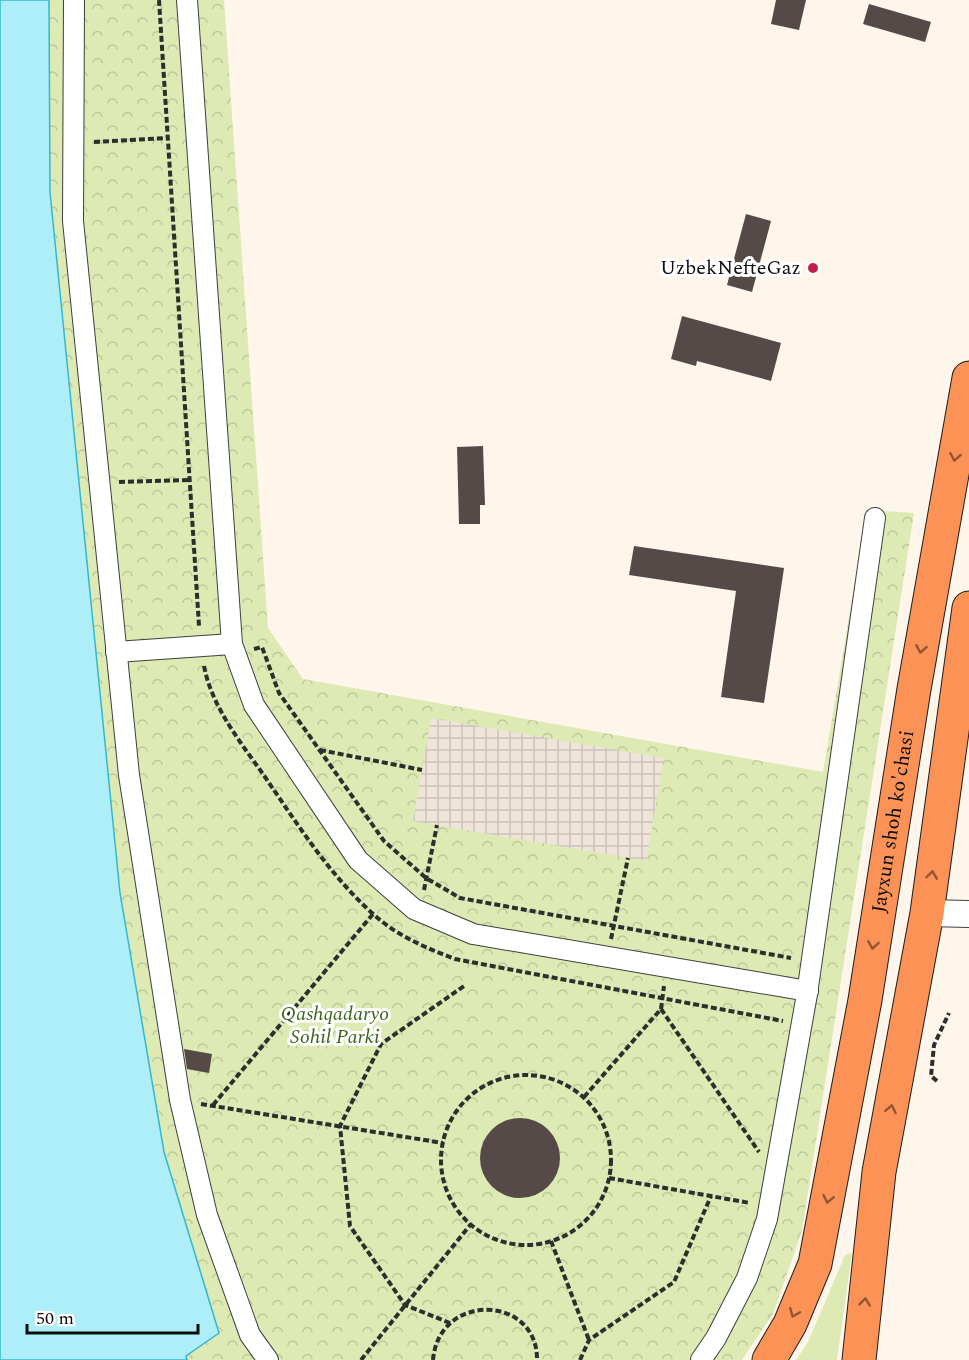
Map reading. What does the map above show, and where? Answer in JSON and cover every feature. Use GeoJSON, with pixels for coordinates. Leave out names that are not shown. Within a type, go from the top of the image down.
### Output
{"type":"FeatureCollection","features":[{"type":"Feature","properties":{"kind":"highway","name":"Jayxun shoh ko'chasi"},"geometry":{"type":"LineString","coordinates":[[769,1360],[790,1324],[815,1264],[836,1162],[865,1000],[914,689],[969,378]]}},
{"type":"Feature","properties":{"kind":"highway"},"geometry":{"type":"LineString","coordinates":[[859,1360],[879,1172],[927,913],[969,608]]}},
{"type":"Feature","properties":{"kind":"highway"},"geometry":{"type":"LineString","coordinates":[[836,1162],[879,1172]]}},
{"type":"Feature","properties":{"kind":"street"},"geometry":{"type":"LineString","coordinates":[[74,0],[73,221],[129,775],[180,1100],[207,1215],[250,1335],[268,1360]]}},
{"type":"Feature","properties":{"kind":"street"},"geometry":{"type":"LineString","coordinates":[[187,0],[234,649],[254,705],[358,860],[414,909],[473,934],[808,991]]}},
{"type":"Feature","properties":{"kind":"street"},"geometry":{"type":"LineString","coordinates":[[701,1360],[716,1338],[747,1278],[767,1219],[808,991],[875,518]]}},
{"type":"Feature","properties":{"kind":"street"},"geometry":{"type":"LineString","coordinates":[[116,652],[201,646],[234,649]]}},
{"type":"Feature","properties":{"kind":"street"},"geometry":{"type":"LineString","coordinates":[[927,913],[969,914]]}},
{"type":"Feature","properties":{"kind":"path"},"geometry":{"type":"LineString","coordinates":[[159,0],[201,646],[207,677],[227,722],[322,860],[373,914],[411,941],[455,959],[802,1025]]}},
{"type":"Feature","properties":{"kind":"path"},"geometry":{"type":"LineString","coordinates":[[74,143],[168,138]]}},
{"type":"Feature","properties":{"kind":"path"},"geometry":{"type":"LineString","coordinates":[[99,483],[190,480]]}},
{"type":"Feature","properties":{"kind":"path"},"geometry":{"type":"LineString","coordinates":[[234,649],[262,647],[279,693],[384,842],[426,878],[460,898],[812,962]]}},
{"type":"Feature","properties":{"kind":"path"},"geometry":{"type":"LineString","coordinates":[[319,750],[422,770]]}},
{"type":"Feature","properties":{"kind":"path"},"geometry":{"type":"LineString","coordinates":[[421,912],[437,825]]}},
{"type":"Feature","properties":{"kind":"path"},"geometry":{"type":"LineString","coordinates":[[607,957],[628,858]]}},
{"type":"Feature","properties":{"kind":"path"},"geometry":{"type":"LineString","coordinates":[[212,1106],[373,914]]}},
{"type":"Feature","properties":{"kind":"path"},"geometry":{"type":"LineString","coordinates":[[584,1097],[660,1009],[666,967]]}},
{"type":"Feature","properties":{"kind":"path"},"geometry":{"type":"LineString","coordinates":[[450,1323],[405,1305],[350,1226],[340,1126],[381,1044],[464,986]]}},
{"type":"Feature","properties":{"kind":"path"},"geometry":{"type":"LineString","coordinates":[[660,1009],[775,1175]]}},
{"type":"Feature","properties":{"kind":"path"},"geometry":{"type":"LineString","coordinates":[[937,1081],[931,1076],[934,1044],[949,1012]]}},
{"type":"Feature","properties":{"kind":"path"},"geometry":{"type":"LineString","coordinates":[[536,1074],[562,1082],[584,1097],[602,1120],[610,1146],[609,1178],[601,1202],[583,1224],[551,1241],[531,1245],[502,1242],[476,1230],[456,1209],[443,1183],[440,1154],[446,1127],[461,1104],[482,1086],[508,1076],[536,1074]]}},
{"type":"Feature","properties":{"kind":"path"},"geometry":{"type":"LineString","coordinates":[[180,1100],[443,1143]]}},
{"type":"Feature","properties":{"kind":"path"},"geometry":{"type":"LineString","coordinates":[[609,1178],[769,1206]]}},
{"type":"Feature","properties":{"kind":"path"},"geometry":{"type":"LineString","coordinates":[[580,1360],[589,1340],[674,1282],[711,1196]]}},
{"type":"Feature","properties":{"kind":"path"},"geometry":{"type":"LineString","coordinates":[[361,1360],[471,1224]]}},
{"type":"Feature","properties":{"kind":"path"},"geometry":{"type":"LineString","coordinates":[[551,1241],[589,1340]]}},
{"type":"Feature","properties":{"kind":"path"},"geometry":{"type":"LineString","coordinates":[[433,1360],[437,1341],[450,1323],[459,1316],[475,1310],[492,1309],[508,1314],[522,1324],[532,1338],[537,1360]]}},
{"type":"Feature","properties":{"kind":"green space","name":"Qashqadaryo Sohil Parki"},"geometry":{"type":"Polygon","coordinates":[[[0,0],[224,0],[268,628],[303,679],[823,772],[867,510],[914,513],[802,1231],[773,1314],[742,1360],[0,1360],[0,0]]]}},
{"type":"Feature","properties":{"kind":"green space"},"geometry":{"type":"Polygon","coordinates":[[[852,1253],[837,1360],[796,1360],[808,1342],[845,1255],[852,1253]]]}},
{"type":"Feature","properties":{"kind":"shaded area"},"geometry":{"type":"Polygon","coordinates":[[[431,718],[664,758],[646,861],[413,821],[431,718]]]}},
{"type":"Feature","properties":{"kind":"water"},"geometry":{"type":"Polygon","coordinates":[[[0,0],[49,0],[50,192],[120,893],[164,1152],[219,1333],[186,1356],[187,1360],[0,1360],[0,0]]]}},
{"type":"Feature","properties":{"kind":"building"},"geometry":{"type":"Polygon","coordinates":[[[776,0],[806,0],[799,30],[771,24],[776,0]]]}},
{"type":"Feature","properties":{"kind":"building"},"geometry":{"type":"Polygon","coordinates":[[[869,4],[931,22],[925,42],[863,24],[869,4]]]}},
{"type":"Feature","properties":{"kind":"building"},"geometry":{"type":"Polygon","coordinates":[[[746,214],[771,221],[752,292],[727,285],[746,214]]]}},
{"type":"Feature","properties":{"kind":"building"},"geometry":{"type":"Polygon","coordinates":[[[682,316],[781,343],[771,381],[697,361],[696,366],[671,359],[682,316]]]}},
{"type":"Feature","properties":{"kind":"building"},"geometry":{"type":"Polygon","coordinates":[[[483,446],[485,505],[480,505],[480,524],[459,524],[457,447],[483,446]]]}},
{"type":"Feature","properties":{"kind":"building"},"geometry":{"type":"Polygon","coordinates":[[[634,546],[784,568],[764,703],[721,697],[736,591],[629,575],[634,546]]]}},
{"type":"Feature","properties":{"kind":"building"},"geometry":{"type":"Polygon","coordinates":[[[184,1049],[212,1054],[209,1073],[187,1069],[184,1049]]]}},
{"type":"Feature","properties":{"kind":"building"},"geometry":{"type":"Polygon","coordinates":[[[512,1118],[528,1118],[549,1129],[560,1150],[560,1166],[549,1187],[528,1198],[512,1198],[498,1192],[486,1180],[480,1166],[480,1150],[486,1136],[498,1124],[512,1118]]]}},
{"type":"Feature","properties":{"kind":"place","name":"UzbekNefteGaz"},"geometry":{"type":"Point","coordinates":[813,268]}}]}
